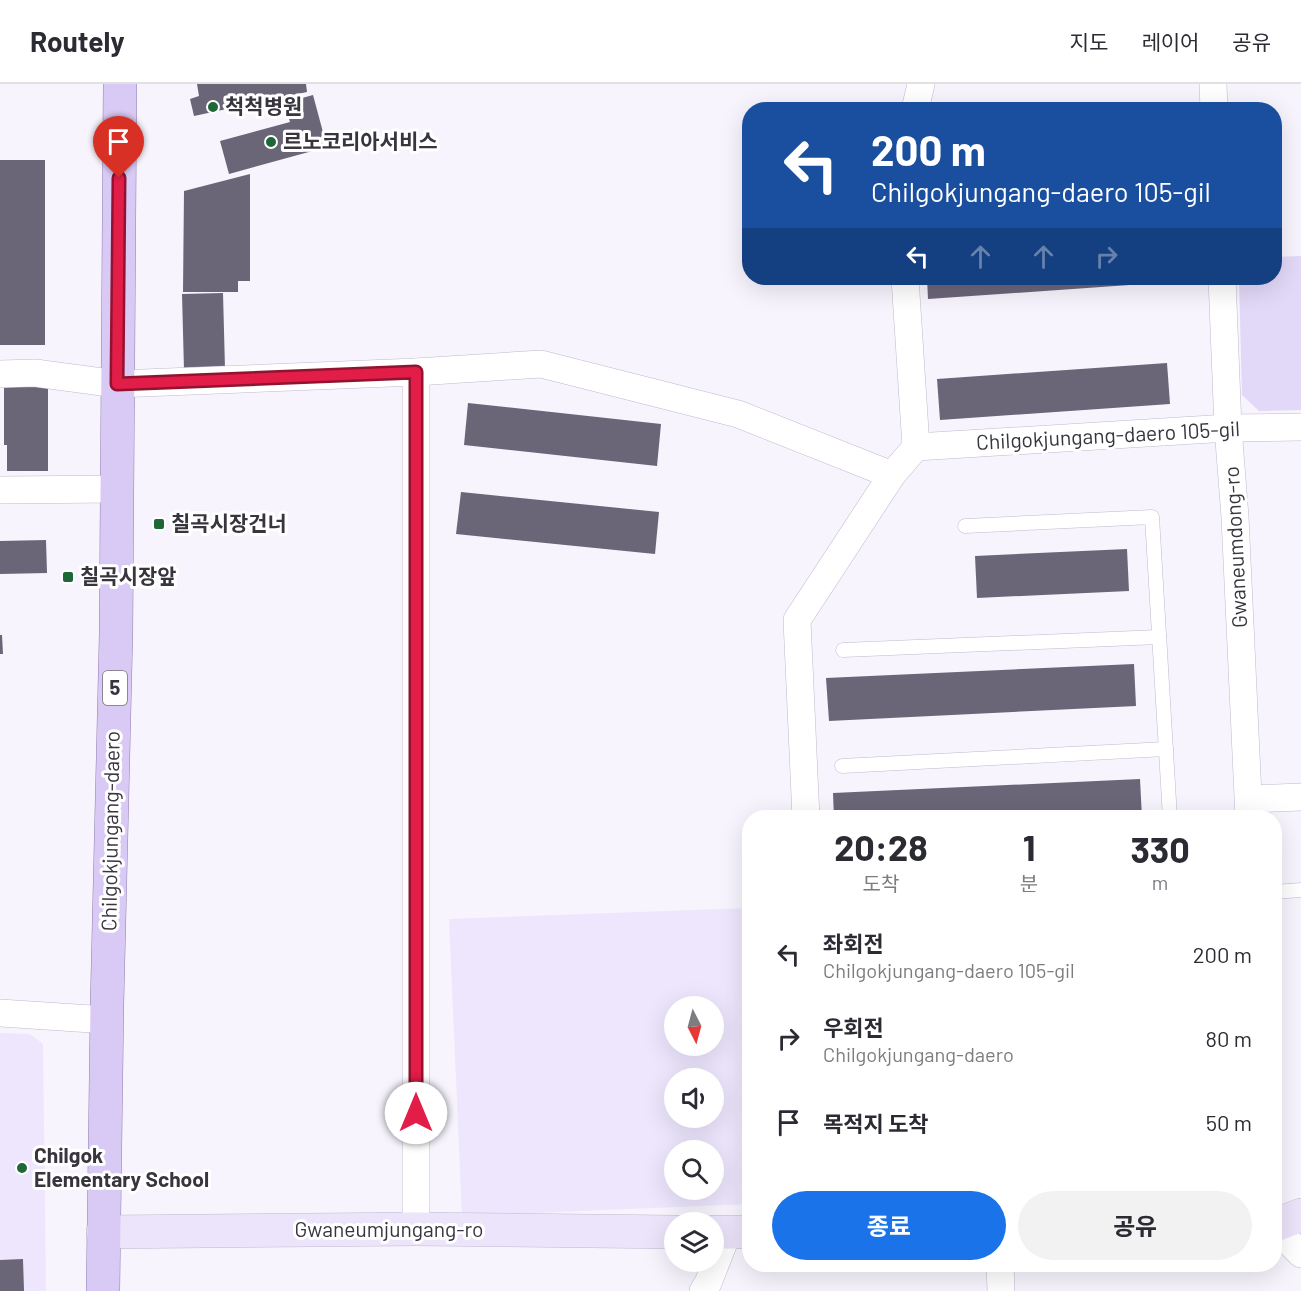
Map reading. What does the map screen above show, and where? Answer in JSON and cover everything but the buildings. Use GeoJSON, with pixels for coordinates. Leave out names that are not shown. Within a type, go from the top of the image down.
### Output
{"type":"FeatureCollection","features":[{"type":"Feature","properties":{"kind":"main road","name":"Chilgokjungang-daero"},"geometry":{"type":"LineString","coordinates":[[103,1291],[116,634],[120,84]]}},
{"type":"Feature","properties":{"kind":"main road"},"geometry":{"type":"LineString","coordinates":[[1282,1223],[1301,1215]]}},
{"type":"Feature","properties":{"kind":"main road","name":"Gwaneumjungang-ro"},"geometry":{"type":"LineString","coordinates":[[104,1232],[416,1229],[664,1232]]}},
{"type":"Feature","properties":{"kind":"street"},"geometry":{"type":"LineString","coordinates":[[917,102],[921,84]]}},
{"type":"Feature","properties":{"kind":"street"},"geometry":{"type":"LineString","coordinates":[[1213,84],[1214,102]]}},
{"type":"Feature","properties":{"kind":"street"},"geometry":{"type":"LineString","coordinates":[[806,810],[797,620],[892,476],[916,447],[905,285]]}},
{"type":"Feature","properties":{"kind":"street","name":"Gwaneumdong-ro"},"geometry":{"type":"LineString","coordinates":[[1222,285],[1249,808]]}},
{"type":"Feature","properties":{"kind":"street"},"geometry":{"type":"LineString","coordinates":[[0,374],[35,373],[117,384],[416,372],[541,364],[738,414],[892,476]]}},
{"type":"Feature","properties":{"kind":"street"},"geometry":{"type":"LineString","coordinates":[[416,372],[416,1229]]}},
{"type":"Feature","properties":{"kind":"street","name":"Chilgokjungang-daero 105-gil"},"geometry":{"type":"LineString","coordinates":[[916,447],[1228,428],[1301,427]]}},
{"type":"Feature","properties":{"kind":"street"},"geometry":{"type":"LineString","coordinates":[[0,489],[117,489]]}},
{"type":"Feature","properties":{"kind":"street"},"geometry":{"type":"LineString","coordinates":[[1249,808],[1301,797]]}},
{"type":"Feature","properties":{"kind":"street"},"geometry":{"type":"LineString","coordinates":[[0,1013],[107,1020]]}},
{"type":"Feature","properties":{"kind":"street"},"geometry":{"type":"LineString","coordinates":[[703,1291],[731,1232]]}},
{"type":"Feature","properties":{"kind":"street"},"geometry":{"type":"LineString","coordinates":[[1282,1234],[1301,1254]]}},
{"type":"Feature","properties":{"kind":"street"},"geometry":{"type":"LineString","coordinates":[[1000,1272],[1001,1291]]}},
{"type":"Feature","properties":{"kind":"lane"},"geometry":{"type":"LineString","coordinates":[[965,526],[1152,517],[1170,810]]}},
{"type":"Feature","properties":{"kind":"lane"},"geometry":{"type":"LineString","coordinates":[[843,650],[1160,636]]}},
{"type":"Feature","properties":{"kind":"lane"},"geometry":{"type":"LineString","coordinates":[[842,766],[1166,749]]}},
{"type":"Feature","properties":{"kind":"lane"},"geometry":{"type":"LineString","coordinates":[[1282,891],[1301,890]]}},
{"type":"Feature","properties":{"kind":"shaded area"},"geometry":{"type":"Polygon","coordinates":[[[1301,256],[1301,410],[1259,411],[1242,395],[1239,285],[1282,285],[1282,257],[1301,256]]]}},
{"type":"Feature","properties":{"kind":"shaded area"},"geometry":{"type":"Polygon","coordinates":[[[742,908],[742,1204],[462,1216],[449,919],[742,908]]]}},
{"type":"Feature","properties":{"kind":"shaded area","name":"Chilgok Elementary School"},"geometry":{"type":"Polygon","coordinates":[[[0,1033],[30,1034],[43,1044],[46,1291],[0,1291],[0,1033]]]}},
{"type":"Feature","properties":{"kind":"place","name":"척척병원"},"geometry":{"type":"Point","coordinates":[213,107]}},
{"type":"Feature","properties":{"kind":"place","name":"르노코리아서비스"},"geometry":{"type":"Point","coordinates":[271,142]}},
{"type":"Feature","properties":{"kind":"place","name":"칠곡시장건너"},"geometry":{"type":"Point","coordinates":[159,524]}},
{"type":"Feature","properties":{"kind":"place","name":"칠곡시장앞"},"geometry":{"type":"Point","coordinates":[68,577]}},
{"type":"Feature","properties":{"kind":"place","name":"Chilgok Elementary School"},"geometry":{"type":"Point","coordinates":[22,1168]}},
{"type":"Feature","properties":{"kind":"route"},"geometry":{"type":"LineString","coordinates":[[119,178],[117,384],[416,372],[416,1113]]}}]}
